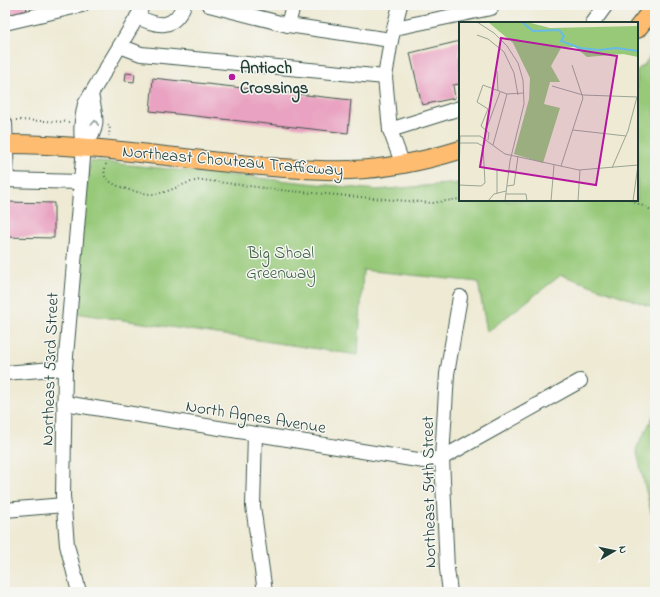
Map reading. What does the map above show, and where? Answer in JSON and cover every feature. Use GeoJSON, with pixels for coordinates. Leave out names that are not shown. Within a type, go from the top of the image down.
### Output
{"type":"FeatureCollection","features":[{"type":"Feature","properties":{"kind":"main road"},"geometry":{"type":"LineString","coordinates":[[638,28],[655,6]]}},
{"type":"Feature","properties":{"kind":"main road","name":"Northeast Chouteau Trafficway"},"geometry":{"type":"LineString","coordinates":[[6,144],[53,144],[312,170],[350,170],[403,165],[459,150]]}},
{"type":"Feature","properties":{"kind":"street"},"geometry":{"type":"LineString","coordinates":[[5,23],[82,5]]}},
{"type":"Feature","properties":{"kind":"street"},"geometry":{"type":"LineString","coordinates":[[140,11],[155,25],[166,24],[174,20],[184,5]]}},
{"type":"Feature","properties":{"kind":"street"},"geometry":{"type":"LineString","coordinates":[[209,5],[288,25],[392,34],[491,8]]}},
{"type":"Feature","properties":{"kind":"street"},"geometry":{"type":"LineString","coordinates":[[288,25],[293,5]]}},
{"type":"Feature","properties":{"kind":"street"},"geometry":{"type":"LineString","coordinates":[[400,5],[392,34],[385,77],[390,130],[403,165]]}},
{"type":"Feature","properties":{"kind":"street"},"geometry":{"type":"LineString","coordinates":[[594,22],[606,5]]}},
{"type":"Feature","properties":{"kind":"street","name":"Northeast 53rd Street"},"geometry":{"type":"LineString","coordinates":[[79,592],[67,545],[64,505],[64,404],[65,368],[84,148],[81,140],[83,113],[85,104],[140,11]]}},
{"type":"Feature","properties":{"kind":"street"},"geometry":{"type":"LineString","coordinates":[[120,46],[141,54],[385,77]]}},
{"type":"Feature","properties":{"kind":"street"},"geometry":{"type":"LineString","coordinates":[[390,130],[459,108]]}},
{"type":"Feature","properties":{"kind":"street"},"geometry":{"type":"LineString","coordinates":[[11,121],[6,144],[6,180],[80,182]]}},
{"type":"Feature","properties":{"kind":"street","name":"Northeast 54th Street"},"geometry":{"type":"LineString","coordinates":[[450,592],[447,569],[442,458],[447,374],[460,297]]}},
{"type":"Feature","properties":{"kind":"street"},"geometry":{"type":"LineString","coordinates":[[5,373],[65,368]]}},
{"type":"Feature","properties":{"kind":"street"},"geometry":{"type":"LineString","coordinates":[[442,458],[580,380]]}},
{"type":"Feature","properties":{"kind":"street","name":"North Agnes Avenue"},"geometry":{"type":"LineString","coordinates":[[64,404],[424,461],[442,458]]}},
{"type":"Feature","properties":{"kind":"street"},"geometry":{"type":"LineString","coordinates":[[255,434],[253,506],[265,592]]}},
{"type":"Feature","properties":{"kind":"street"},"geometry":{"type":"LineString","coordinates":[[5,510],[64,505]]}},
{"type":"Feature","properties":{"kind":"path"},"geometry":{"type":"LineString","coordinates":[[11,121],[76,122]]}},
{"type":"Feature","properties":{"kind":"path"},"geometry":{"type":"LineString","coordinates":[[106,161],[106,177],[111,184],[145,194],[157,194],[193,181],[202,180],[289,191],[432,203],[459,199]]}},
{"type":"Feature","properties":{"kind":"path"},"geometry":{"type":"LineString","coordinates":[[633,201],[655,212]]}},
{"type":"Feature","properties":{"kind":"green space","name":"Big Shoal Greenway"},"geometry":{"type":"Polygon","coordinates":[[[655,48],[655,308],[561,275],[487,332],[478,282],[363,270],[358,355],[69,312],[90,161],[377,190],[459,183],[459,201],[638,201],[638,69],[644,65],[655,48]]]}},
{"type":"Feature","properties":{"kind":"green space"},"geometry":{"type":"Polygon","coordinates":[[[655,413],[655,528],[636,449],[655,413]]]}},
{"type":"Feature","properties":{"kind":"building"},"geometry":{"type":"Polygon","coordinates":[[[5,5],[26,5],[27,12],[5,15],[5,5]]]}},
{"type":"Feature","properties":{"kind":"building"},"geometry":{"type":"Polygon","coordinates":[[[459,41],[459,84],[453,85],[455,98],[422,105],[410,53],[459,41]]]}},
{"type":"Feature","properties":{"kind":"building"},"geometry":{"type":"Polygon","coordinates":[[[126,73],[135,74],[134,82],[125,81],[126,73]]]}},
{"type":"Feature","properties":{"kind":"building"},"geometry":{"type":"Polygon","coordinates":[[[153,78],[351,100],[348,133],[150,111],[153,78]]]}},
{"type":"Feature","properties":{"kind":"building"},"geometry":{"type":"Polygon","coordinates":[[[5,202],[54,203],[54,238],[5,237],[5,202]]]}},
{"type":"Feature","properties":{"kind":"place","name":"Antioch Crossings"},"geometry":{"type":"Point","coordinates":[232,77]}}]}
